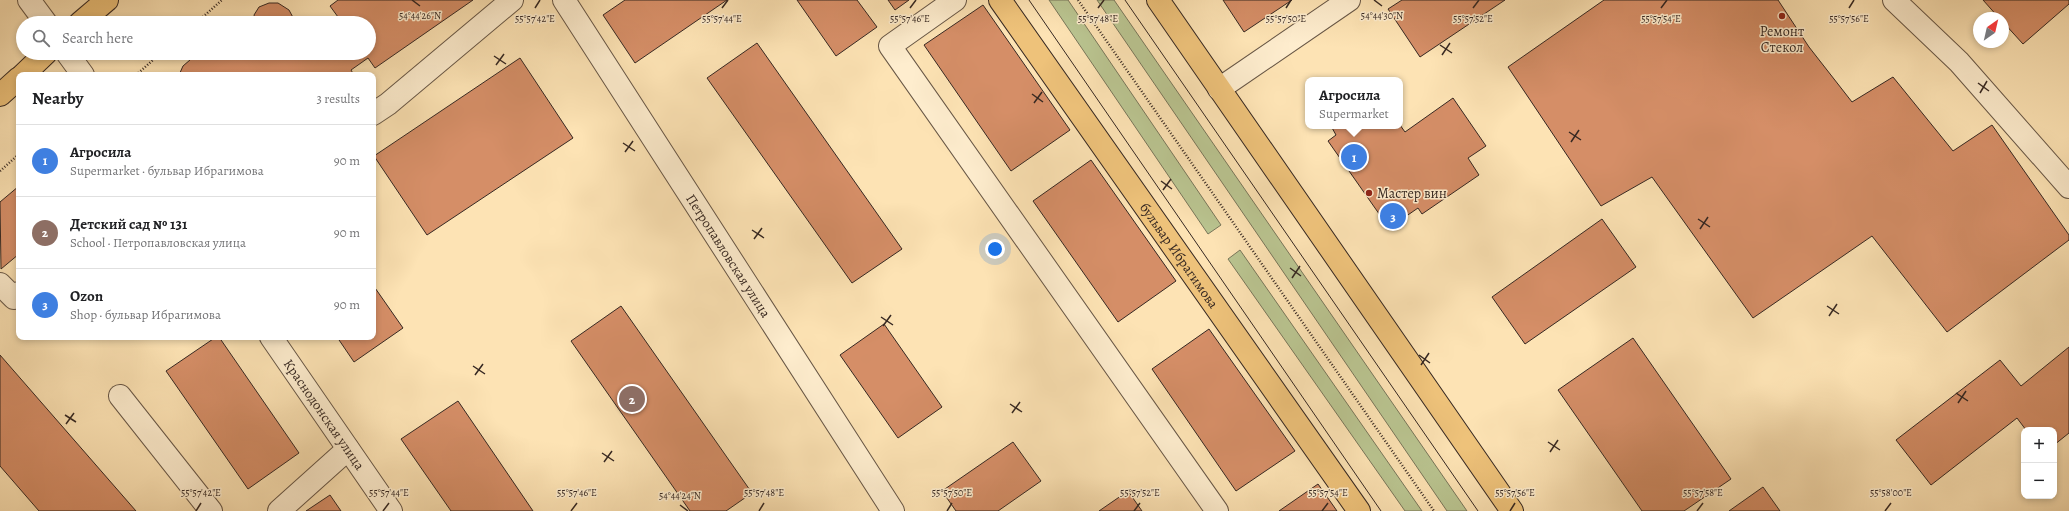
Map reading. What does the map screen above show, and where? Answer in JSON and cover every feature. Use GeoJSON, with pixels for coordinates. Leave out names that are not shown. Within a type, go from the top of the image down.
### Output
{"type":"FeatureCollection","features":[{"type":"Feature","properties":{"kind":"main road"},"geometry":{"type":"LineString","coordinates":[[88,16],[107,0]]}},
{"type":"Feature","properties":{"kind":"main road","name":"бульвар Ибрагимова"},"geometry":{"type":"LineString","coordinates":[[1000,0],[1359,511]]}},
{"type":"Feature","properties":{"kind":"main road"},"geometry":{"type":"LineString","coordinates":[[1158,0],[1512,511]]}},
{"type":"Feature","properties":{"kind":"main road"},"geometry":{"type":"LineString","coordinates":[[26,72],[39,60]]}},
{"type":"Feature","properties":{"kind":"main road"},"geometry":{"type":"LineString","coordinates":[[0,95],[16,81]]}},
{"type":"Feature","properties":{"kind":"street"},"geometry":{"type":"LineString","coordinates":[[29,0],[41,16]]}},
{"type":"Feature","properties":{"kind":"street"},"geometry":{"type":"LineString","coordinates":[[376,112],[388,104],[512,0]]}},
{"type":"Feature","properties":{"kind":"street","name":"Петропавловская улица"},"geometry":{"type":"LineString","coordinates":[[564,0],[893,511]]}},
{"type":"Feature","properties":{"kind":"street"},"geometry":{"type":"LineString","coordinates":[[954,0],[890,46],[1217,511]]}},
{"type":"Feature","properties":{"kind":"street"},"geometry":{"type":"LineString","coordinates":[[1894,0],[1959,62],[2069,187]]}},
{"type":"Feature","properties":{"kind":"street"},"geometry":{"type":"LineString","coordinates":[[1219,89],[1337,4]]}},
{"type":"Feature","properties":{"kind":"street"},"geometry":{"type":"LineString","coordinates":[[72,60],[81,72]]}},
{"type":"Feature","properties":{"kind":"street"},"geometry":{"type":"LineString","coordinates":[[0,284],[14,298],[16,296]]}},
{"type":"Feature","properties":{"kind":"street","name":"Краснодонская улица"},"geometry":{"type":"LineString","coordinates":[[273,340],[391,511]]}},
{"type":"Feature","properties":{"kind":"street"},"geometry":{"type":"LineString","coordinates":[[120,396],[210,511]]}},
{"type":"Feature","properties":{"kind":"street"},"geometry":{"type":"LineString","coordinates":[[279,511],[348,449]]}},
{"type":"Feature","properties":{"kind":"path"},"geometry":{"type":"LineString","coordinates":[[204,16],[222,0]]}},
{"type":"Feature","properties":{"kind":"path"},"geometry":{"type":"LineString","coordinates":[[1078,0],[1434,511]]}},
{"type":"Feature","properties":{"kind":"path"},"geometry":{"type":"LineString","coordinates":[[139,72],[153,60]]}},
{"type":"Feature","properties":{"kind":"path"},"geometry":{"type":"LineString","coordinates":[[0,171],[16,157]]}},
{"type":"Feature","properties":{"kind":"green space"},"geometry":{"type":"Polygon","coordinates":[[[1049,0],[1068,0],[1221,225],[1208,234],[1049,0]]]}},
{"type":"Feature","properties":{"kind":"green space"},"geometry":{"type":"Polygon","coordinates":[[[1097,0],[1114,0],[1467,511],[1447,511],[1097,0]]]}},
{"type":"Feature","properties":{"kind":"green space"},"geometry":{"type":"Polygon","coordinates":[[[1240,250],[1422,511],[1405,511],[1228,259],[1240,250]]]}},
{"type":"Feature","properties":{"kind":"building"},"geometry":{"type":"Polygon","coordinates":[[[338,0],[473,0],[375,68],[369,60],[376,60],[376,16],[337,16],[330,6],[338,0]]]}},
{"type":"Feature","properties":{"kind":"building"},"geometry":{"type":"Polygon","coordinates":[[[625,0],[727,0],[635,63],[603,15],[625,0]]]}},
{"type":"Feature","properties":{"kind":"building"},"geometry":{"type":"Polygon","coordinates":[[[797,0],[857,0],[877,27],[836,56],[797,0]]]}},
{"type":"Feature","properties":{"kind":"building"},"geometry":{"type":"Polygon","coordinates":[[[888,0],[909,0],[895,10],[888,0]]]}},
{"type":"Feature","properties":{"kind":"building"},"geometry":{"type":"Polygon","coordinates":[[[1223,0],[1292,0],[1244,32],[1223,0]]]}},
{"type":"Feature","properties":{"kind":"building"},"geometry":{"type":"Polygon","coordinates":[[[1402,0],[1505,0],[1420,57],[1388,9],[1402,0]]]}},
{"type":"Feature","properties":{"kind":"building"},"geometry":{"type":"Polygon","coordinates":[[[1604,0],[1778,0],[1809,47],[1852,102],[1893,77],[1953,151],[1992,125],[2069,235],[2069,240],[1947,332],[1872,236],[1753,318],[1652,177],[1601,206],[1508,67],[1604,0]]]}},
{"type":"Feature","properties":{"kind":"building"},"geometry":{"type":"Polygon","coordinates":[[[1983,0],[2069,0],[2069,4],[2023,44],[2009,29],[2009,12],[1994,12],[1983,0]]]}},
{"type":"Feature","properties":{"kind":"building"},"geometry":{"type":"Polygon","coordinates":[[[269,3],[278,3],[289,10],[292,16],[254,16],[259,7],[269,3]]]}},
{"type":"Feature","properties":{"kind":"building"},"geometry":{"type":"Polygon","coordinates":[[[983,5],[1070,130],[1011,171],[924,45],[983,5]]]}},
{"type":"Feature","properties":{"kind":"building"},"geometry":{"type":"Polygon","coordinates":[[[757,43],[902,249],[852,283],[707,78],[757,43]]]}},
{"type":"Feature","properties":{"kind":"building"},"geometry":{"type":"Polygon","coordinates":[[[520,58],[573,138],[427,235],[376,159],[376,155],[520,58]]]}},
{"type":"Feature","properties":{"kind":"building"},"geometry":{"type":"Polygon","coordinates":[[[190,60],[365,60],[351,70],[352,72],[180,72],[183,66],[190,60]]]}},
{"type":"Feature","properties":{"kind":"building"},"geometry":{"type":"Polygon","coordinates":[[[1453,98],[1486,146],[1468,158],[1479,175],[1422,214],[1418,208],[1389,228],[1328,141],[1336,135],[1333,129],[1403,129],[1405,132],[1453,98]]]}},
{"type":"Feature","properties":{"kind":"building"},"geometry":{"type":"Polygon","coordinates":[[[1091,160],[1176,281],[1118,322],[1033,201],[1091,160]]]}},
{"type":"Feature","properties":{"kind":"building"},"geometry":{"type":"Polygon","coordinates":[[[16,189],[16,256],[1,269],[0,202],[16,189]]]}},
{"type":"Feature","properties":{"kind":"building"},"geometry":{"type":"Polygon","coordinates":[[[1602,219],[1636,267],[1525,344],[1492,297],[1602,219]]]}},
{"type":"Feature","properties":{"kind":"building"},"geometry":{"type":"Polygon","coordinates":[[[376,289],[403,328],[354,362],[339,340],[376,340],[376,289]]]}},
{"type":"Feature","properties":{"kind":"building"},"geometry":{"type":"Polygon","coordinates":[[[621,306],[752,493],[726,511],[690,511],[571,341],[621,306]]]}},
{"type":"Feature","properties":{"kind":"building"},"geometry":{"type":"Polygon","coordinates":[[[884,324],[942,407],[898,438],[840,355],[884,324]]]}},
{"type":"Feature","properties":{"kind":"building"},"geometry":{"type":"Polygon","coordinates":[[[1209,329],[1295,451],[1236,491],[1152,369],[1209,329]]]}},
{"type":"Feature","properties":{"kind":"building"},"geometry":{"type":"Polygon","coordinates":[[[1633,338],[1731,479],[1684,511],[1642,511],[1558,390],[1633,338]]]}},
{"type":"Feature","properties":{"kind":"building"},"geometry":{"type":"Polygon","coordinates":[[[212,340],[221,340],[299,453],[248,489],[166,371],[212,340]]]}},
{"type":"Feature","properties":{"kind":"building"},"geometry":{"type":"Polygon","coordinates":[[[2069,347],[2069,433],[2057,443],[2057,427],[2024,427],[2017,418],[1931,485],[1896,440],[2000,360],[2021,386],[2069,347]]]}},
{"type":"Feature","properties":{"kind":"building"},"geometry":{"type":"Polygon","coordinates":[[[0,355],[136,511],[39,511],[0,466],[0,355]]]}},
{"type":"Feature","properties":{"kind":"building"},"geometry":{"type":"Polygon","coordinates":[[[458,401],[533,511],[451,511],[401,439],[458,401]]]}},
{"type":"Feature","properties":{"kind":"building"},"geometry":{"type":"Polygon","coordinates":[[[1013,442],[1041,481],[998,511],[956,511],[942,491],[1013,442]]]}},
{"type":"Feature","properties":{"kind":"building"},"geometry":{"type":"Polygon","coordinates":[[[1318,484],[1337,511],[1279,511],[1318,484]]]}},
{"type":"Feature","properties":{"kind":"building"},"geometry":{"type":"Polygon","coordinates":[[[1763,487],[1780,511],[1729,511],[1763,487]]]}},
{"type":"Feature","properties":{"kind":"building"},"geometry":{"type":"Polygon","coordinates":[[[1128,491],[1142,511],[1099,511],[1128,491]]]}},
{"type":"Feature","properties":{"kind":"building"},"geometry":{"type":"Polygon","coordinates":[[[330,495],[341,511],[306,511],[330,495]]]}},
{"type":"Feature","properties":{"kind":"tram line"},"geometry":{"type":"LineString","coordinates":[[1029,0],[1381,511]]}},
{"type":"Feature","properties":{"kind":"tram line"},"geometry":{"type":"LineString","coordinates":[[1125,0],[1478,511]]}},
{"type":"Feature","properties":{"kind":"place","name":"Ремонт Стекол"},"geometry":{"type":"Point","coordinates":[1782,16]}},
{"type":"Feature","properties":{"kind":"place","name":"Агросила"},"geometry":{"type":"Point","coordinates":[1354,157]}},
{"type":"Feature","properties":{"kind":"place","name":"Мастер вин"},"geometry":{"type":"Point","coordinates":[1369,193]}},
{"type":"Feature","properties":{"kind":"place","name":"Ozon"},"geometry":{"type":"Point","coordinates":[1393,216]}},
{"type":"Feature","properties":{"kind":"place","name":"Детский сад № 131"},"geometry":{"type":"Point","coordinates":[632,399]}}]}
